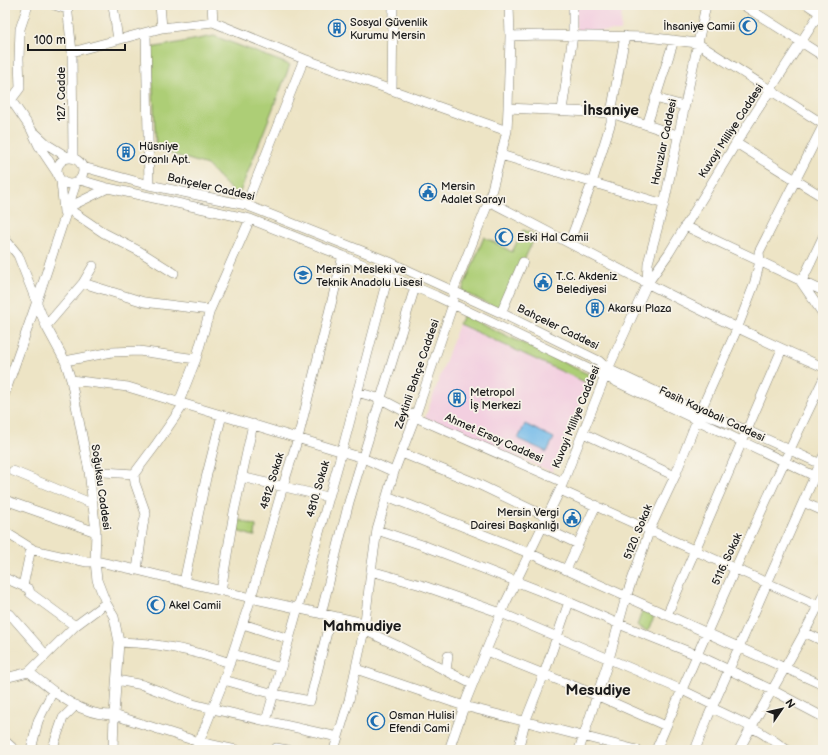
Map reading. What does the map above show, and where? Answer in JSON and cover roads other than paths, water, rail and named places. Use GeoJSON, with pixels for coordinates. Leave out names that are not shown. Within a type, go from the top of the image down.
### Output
{"type":"FeatureCollection","features":[{"type":"Feature","properties":{"kind":"street"},"geometry":{"type":"LineString","coordinates":[[11,100],[20,88],[20,29],[28,5]]}},
{"type":"Feature","properties":{"kind":"street"},"geometry":{"type":"LineString","coordinates":[[54,5],[67,7]]}},
{"type":"Feature","properties":{"kind":"street"},"geometry":{"type":"LineString","coordinates":[[113,5],[118,40]]}},
{"type":"Feature","properties":{"kind":"street"},"geometry":{"type":"LineString","coordinates":[[160,5],[162,28]]}},
{"type":"Feature","properties":{"kind":"street"},"geometry":{"type":"LineString","coordinates":[[212,5],[213,22]]}},
{"type":"Feature","properties":{"kind":"street"},"geometry":{"type":"LineString","coordinates":[[392,90],[393,5]]}},
{"type":"Feature","properties":{"kind":"street","name":"Zeytinli Bahçe Caddesi"},"geometry":{"type":"LineString","coordinates":[[334,750],[349,700],[356,669],[364,627],[377,530],[386,496],[415,417],[453,304],[453,291],[489,201],[507,131],[510,36],[509,5]]}},
{"type":"Feature","properties":{"kind":"street"},"geometry":{"type":"LineString","coordinates":[[562,110],[573,35],[573,5]]}},
{"type":"Feature","properties":{"kind":"street","name":"Havuzlar Caddesi"},"geometry":{"type":"LineString","coordinates":[[647,284],[648,263],[664,204],[706,5]]}},
{"type":"Feature","properties":{"kind":"street"},"geometry":{"type":"LineString","coordinates":[[743,5],[755,8],[801,43],[823,56]]}},
{"type":"Feature","properties":{"kind":"street"},"geometry":{"type":"LineString","coordinates":[[808,5],[821,10]]}},
{"type":"Feature","properties":{"kind":"street","name":"127. Cadde"},"geometry":{"type":"LineString","coordinates":[[67,7],[72,52],[71,158]]}},
{"type":"Feature","properties":{"kind":"street","name":"Kuvayi Milliye Caddesi"},"geometry":{"type":"LineString","coordinates":[[450,750],[472,684],[501,613],[561,486],[606,373],[647,284],[669,253],[736,143],[821,10]]}},
{"type":"Feature","properties":{"kind":"street"},"geometry":{"type":"LineString","coordinates":[[72,52],[162,28],[213,22],[304,59],[507,131]]}},
{"type":"Feature","properties":{"kind":"street"},"geometry":{"type":"LineString","coordinates":[[146,33],[149,185]]}},
{"type":"Feature","properties":{"kind":"street"},"geometry":{"type":"LineString","coordinates":[[510,36],[624,36],[697,43],[823,125]]}},
{"type":"Feature","properties":{"kind":"street"},"geometry":{"type":"LineString","coordinates":[[569,243],[592,183],[611,122],[611,113],[624,36]]}},
{"type":"Feature","properties":{"kind":"street"},"geometry":{"type":"LineString","coordinates":[[647,124],[674,40]]}},
{"type":"Feature","properties":{"kind":"street"},"geometry":{"type":"LineString","coordinates":[[246,206],[304,59]]}},
{"type":"Feature","properties":{"kind":"street"},"geometry":{"type":"LineString","coordinates":[[5,91],[31,129],[39,146],[59,177],[68,184],[78,181]]}},
{"type":"Feature","properties":{"kind":"street"},"geometry":{"type":"LineString","coordinates":[[655,98],[684,106]]}},
{"type":"Feature","properties":{"kind":"street"},"geometry":{"type":"LineString","coordinates":[[508,108],[611,113],[678,135]]}},
{"type":"Feature","properties":{"kind":"street","name":"5120. Sokak"},"geometry":{"type":"LineString","coordinates":[[579,750],[609,659],[626,597],[650,529],[675,476],[699,416],[737,329],[754,285],[760,261],[759,252],[823,125]]}},
{"type":"Feature","properties":{"kind":"street"},"geometry":{"type":"LineString","coordinates":[[5,393],[66,212],[83,172],[83,167],[77,160],[48,145],[31,129]]}},
{"type":"Feature","properties":{"kind":"street"},"geometry":{"type":"LineString","coordinates":[[736,143],[823,196]]}},
{"type":"Feature","properties":{"kind":"street"},"geometry":{"type":"LineString","coordinates":[[501,154],[664,204]]}},
{"type":"Feature","properties":{"kind":"street"},"geometry":{"type":"LineString","coordinates":[[71,158],[61,161],[57,169],[66,212],[139,251],[174,273]]}},
{"type":"Feature","properties":{"kind":"street","name":"Bahçeler Caddesi"},"geometry":{"type":"LineString","coordinates":[[83,167],[149,185],[246,206],[392,263],[501,313],[599,361],[606,373]]}},
{"type":"Feature","properties":{"kind":"street","name":"Bahçeler Caddesi"},"geometry":{"type":"LineString","coordinates":[[78,181],[250,219],[343,256],[453,304],[591,370]]}},
{"type":"Feature","properties":{"kind":"street"},"geometry":{"type":"LineString","coordinates":[[66,212],[108,188]]}},
{"type":"Feature","properties":{"kind":"street"},"geometry":{"type":"LineString","coordinates":[[489,201],[647,284],[737,329],[823,366]]}},
{"type":"Feature","properties":{"kind":"street"},"geometry":{"type":"LineString","coordinates":[[137,570],[143,525],[146,514],[135,483],[134,474],[156,446],[182,403],[210,310],[250,219]]}},
{"type":"Feature","properties":{"kind":"street"},"geometry":{"type":"LineString","coordinates":[[685,226],[823,290]]}},
{"type":"Feature","properties":{"kind":"street"},"geometry":{"type":"LineString","coordinates":[[801,280],[823,237]]}},
{"type":"Feature","properties":{"kind":"street","name":"Soğuksu Caddesi"},"geometry":{"type":"LineString","coordinates":[[5,239],[18,255],[36,304],[65,361],[70,380],[89,471],[96,532],[95,561],[97,580],[114,618],[119,642],[113,750]]}},
{"type":"Feature","properties":{"kind":"street","name":"4812. Sokak"},"geometry":{"type":"LineString","coordinates":[[197,746],[224,680],[251,598],[282,486],[298,438],[343,256]]}},
{"type":"Feature","properties":{"kind":"street"},"geometry":{"type":"LineString","coordinates":[[501,313],[523,262]]}},
{"type":"Feature","properties":{"kind":"street","name":"4810. Sokak"},"geometry":{"type":"LineString","coordinates":[[266,721],[342,451],[392,263]]}},
{"type":"Feature","properties":{"kind":"street"},"geometry":{"type":"LineString","coordinates":[[46,326],[83,283],[93,266]]}},
{"type":"Feature","properties":{"kind":"street"},"geometry":{"type":"LineString","coordinates":[[801,280],[823,314]]}},
{"type":"Feature","properties":{"kind":"street"},"geometry":{"type":"LineString","coordinates":[[83,283],[144,302],[210,310]]}},
{"type":"Feature","properties":{"kind":"street"},"geometry":{"type":"LineString","coordinates":[[321,614],[350,502],[415,288]]}},
{"type":"Feature","properties":{"kind":"street"},"geometry":{"type":"LineString","coordinates":[[667,615],[782,349]]}},
{"type":"Feature","properties":{"kind":"street"},"geometry":{"type":"LineString","coordinates":[[65,361],[112,352],[138,351],[196,359]]}},
{"type":"Feature","properties":{"kind":"street","name":"Fasih Kayabalı Caddesi"},"geometry":{"type":"LineString","coordinates":[[591,370],[606,373],[699,416],[742,441],[819,478]]}},
{"type":"Feature","properties":{"kind":"street"},"geometry":{"type":"LineString","coordinates":[[70,380],[128,387],[342,451],[363,458],[394,472]]}},
{"type":"Feature","properties":{"kind":"street","name":"5116. Sokak"},"geometry":{"type":"LineString","coordinates":[[656,750],[706,632],[789,450],[823,380]]}},
{"type":"Feature","properties":{"kind":"street","name":"Ahmet Ersoy Caddesi"},"geometry":{"type":"LineString","coordinates":[[357,392],[381,399],[415,417],[561,486],[596,505],[820,607]]}},
{"type":"Feature","properties":{"kind":"street"},"geometry":{"type":"LineString","coordinates":[[184,582],[206,478],[222,415]]}},
{"type":"Feature","properties":{"kind":"street","name":"Fasih Kayabalı Caddesi"},"geometry":{"type":"LineString","coordinates":[[699,416],[746,430],[789,450],[822,462]]}},
{"type":"Feature","properties":{"kind":"street"},"geometry":{"type":"LineString","coordinates":[[221,591],[234,512],[253,424]]}},
{"type":"Feature","properties":{"kind":"street"},"geometry":{"type":"LineString","coordinates":[[583,433],[675,476]]}},
{"type":"Feature","properties":{"kind":"street"},"geometry":{"type":"LineString","coordinates":[[402,453],[478,484],[547,517]]}},
{"type":"Feature","properties":{"kind":"street"},"geometry":{"type":"LineString","coordinates":[[695,750],[712,706],[803,502],[819,478],[822,462]]}},
{"type":"Feature","properties":{"kind":"street"},"geometry":{"type":"LineString","coordinates":[[13,471],[93,504]]}},
{"type":"Feature","properties":{"kind":"street"},"geometry":{"type":"LineString","coordinates":[[89,471],[134,474]]}},
{"type":"Feature","properties":{"kind":"street"},"geometry":{"type":"LineString","coordinates":[[241,477],[328,497]]}},
{"type":"Feature","properties":{"kind":"street"},"geometry":{"type":"LineString","coordinates":[[386,496],[529,553],[823,684]]}},
{"type":"Feature","properties":{"kind":"street"},"geometry":{"type":"LineString","coordinates":[[5,500],[96,532]]}},
{"type":"Feature","properties":{"kind":"street"},"geometry":{"type":"LineString","coordinates":[[803,502],[823,511]]}},
{"type":"Feature","properties":{"kind":"street"},"geometry":{"type":"LineString","coordinates":[[566,570],[596,505]]}},
{"type":"Feature","properties":{"kind":"street"},"geometry":{"type":"LineString","coordinates":[[542,527],[578,544]]}},
{"type":"Feature","properties":{"kind":"street"},"geometry":{"type":"LineString","coordinates":[[377,530],[425,546],[569,602],[697,655],[772,690],[823,717]]}},
{"type":"Feature","properties":{"kind":"street"},"geometry":{"type":"LineString","coordinates":[[5,532],[31,548],[42,552],[87,562],[95,561],[137,570],[331,616],[364,627],[472,684]]}},
{"type":"Feature","properties":{"kind":"street"},"geometry":{"type":"LineString","coordinates":[[23,586],[31,548]]}},
{"type":"Feature","properties":{"kind":"street"},"geometry":{"type":"LineString","coordinates":[[371,571],[421,585],[501,613],[682,690],[752,726],[769,736],[787,750]]}},
{"type":"Feature","properties":{"kind":"street"},"geometry":{"type":"LineString","coordinates":[[5,578],[29,589],[30,593],[75,626]]}},
{"type":"Feature","properties":{"kind":"street"},"geometry":{"type":"LineString","coordinates":[[739,750],[804,632],[820,607],[823,596]]}},
{"type":"Feature","properties":{"kind":"street"},"geometry":{"type":"LineString","coordinates":[[5,678],[29,672],[75,626],[106,602]]}},
{"type":"Feature","properties":{"kind":"street"},"geometry":{"type":"LineString","coordinates":[[518,750],[525,722],[544,674],[569,602]]}},
{"type":"Feature","properties":{"kind":"street"},"geometry":{"type":"LineString","coordinates":[[10,614],[46,655]]}},
{"type":"Feature","properties":{"kind":"street"},"geometry":{"type":"LineString","coordinates":[[224,680],[274,694],[310,701],[331,616]]}},
{"type":"Feature","properties":{"kind":"street"},"geometry":{"type":"LineString","coordinates":[[243,624],[289,639]]}},
{"type":"Feature","properties":{"kind":"street"},"geometry":{"type":"LineString","coordinates":[[804,632],[823,642]]}},
{"type":"Feature","properties":{"kind":"street"},"geometry":{"type":"LineString","coordinates":[[119,642],[144,643],[176,648],[281,668]]}},
{"type":"Feature","properties":{"kind":"street"},"geometry":{"type":"LineString","coordinates":[[486,650],[596,695],[666,726]]}},
{"type":"Feature","properties":{"kind":"street"},"geometry":{"type":"LineString","coordinates":[[446,670],[448,656]]}},
{"type":"Feature","properties":{"kind":"street"},"geometry":{"type":"LineString","coordinates":[[356,669],[464,706],[637,750]]}},
{"type":"Feature","properties":{"kind":"street"},"geometry":{"type":"LineString","coordinates":[[29,672],[53,691],[85,710],[100,714],[114,715],[197,746],[236,750]]}},
{"type":"Feature","properties":{"kind":"street"},"geometry":{"type":"LineString","coordinates":[[117,680],[143,685],[193,704],[338,737]]}},
{"type":"Feature","properties":{"kind":"street"},"geometry":{"type":"LineString","coordinates":[[31,750],[38,721],[53,691]]}},
{"type":"Feature","properties":{"kind":"street"},"geometry":{"type":"LineString","coordinates":[[52,750],[63,718],[76,705]]}},
{"type":"Feature","properties":{"kind":"street"},"geometry":{"type":"LineString","coordinates":[[5,741],[15,750]]}},
{"type":"Feature","properties":{"kind":"street"},"geometry":{"type":"LineString","coordinates":[[275,750],[276,748],[288,750]]}},
{"type":"Feature","properties":{"kind":"water"},"geometry":{"type":"Polygon","coordinates":[[[525,424],[554,438],[547,452],[518,439],[525,424]]]}},
{"type":"Feature","properties":{"kind":"place","name":"İhsaniye Camii"},"geometry":{"type":"Point","coordinates":[748,26]}},
{"type":"Feature","properties":{"kind":"place","name":"Sosyal Güvenlik Kurumu Mersin"},"geometry":{"type":"Point","coordinates":[337,28]}},
{"type":"Feature","properties":{"kind":"place","name":"Hüsniye Oranlı Apt."},"geometry":{"type":"Point","coordinates":[126,152]}},
{"type":"Feature","properties":{"kind":"place","name":"Mersin Adalet Sarayı"},"geometry":{"type":"Point","coordinates":[428,192]}},
{"type":"Feature","properties":{"kind":"place","name":"Eski Hal Camii"},"geometry":{"type":"Point","coordinates":[504,237]}},
{"type":"Feature","properties":{"kind":"place","name":"Mersin Mesleki ve Teknik Anadolu Lisesi"},"geometry":{"type":"Point","coordinates":[303,275]}},
{"type":"Feature","properties":{"kind":"place","name":"T..C. Akdeniz Belediyesi"},"geometry":{"type":"Point","coordinates":[543,282]}},
{"type":"Feature","properties":{"kind":"place","name":"Akarsu Plaza"},"geometry":{"type":"Point","coordinates":[595,308]}},
{"type":"Feature","properties":{"kind":"place","name":"Metropol İş Merkezi"},"geometry":{"type":"Point","coordinates":[457,398]}},
{"type":"Feature","properties":{"kind":"place","name":"Mersin Vergi Dairesi Başkanlığı"},"geometry":{"type":"Point","coordinates":[572,518]}},
{"type":"Feature","properties":{"kind":"place","name":"Akel Camii"},"geometry":{"type":"Point","coordinates":[156,605]}},
{"type":"Feature","properties":{"kind":"place","name":"Osman Hulisi Efendi Cami"},"geometry":{"type":"Point","coordinates":[376,721]}},
{"type":"Feature","properties":{"kind":"district","name":"İhsaniye"},"geometry":{"type":"Point","coordinates":[611,110]}},
{"type":"Feature","properties":{"kind":"district","name":"Mahmudiye"},"geometry":{"type":"Point","coordinates":[362,626]}},
{"type":"Feature","properties":{"kind":"district","name":"Mesudiye"},"geometry":{"type":"Point","coordinates":[598,690]}}]}
